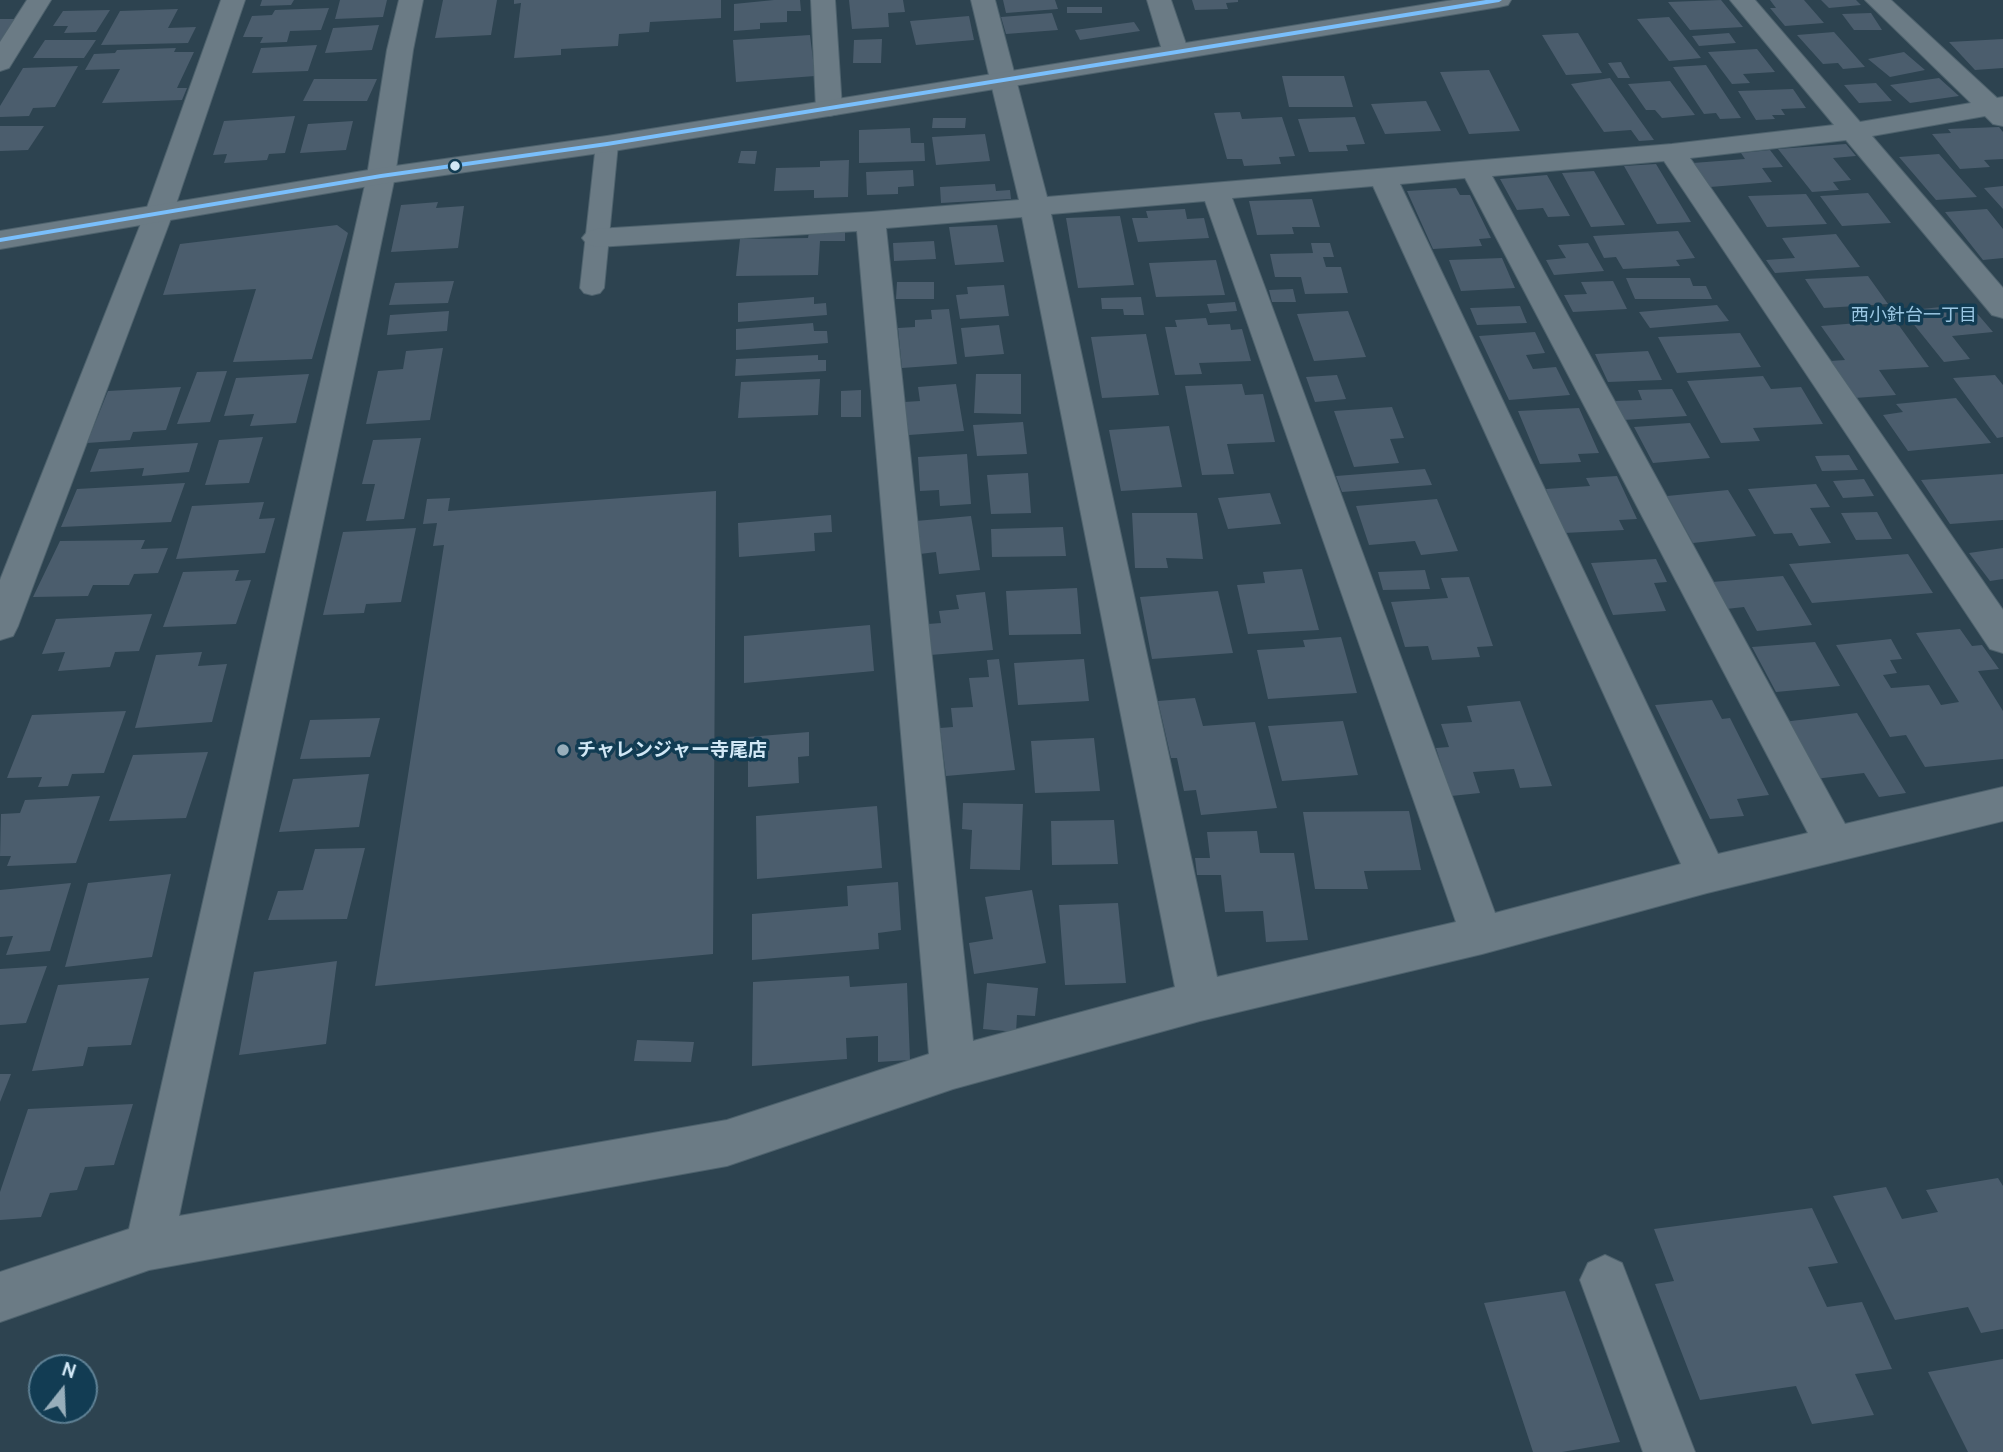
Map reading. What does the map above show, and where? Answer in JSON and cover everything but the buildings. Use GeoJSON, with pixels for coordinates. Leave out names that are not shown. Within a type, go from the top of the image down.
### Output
{"type":"FeatureCollection","features":[{"type":"Feature","properties":{"kind":"street"},"geometry":{"type":"LineString","coordinates":[[0,63],[39,0]]}},
{"type":"Feature","properties":{"kind":"street"},"geometry":{"type":"LineString","coordinates":[[0,625],[159,213],[233,0]]}},
{"type":"Feature","properties":{"kind":"street"},"geometry":{"type":"LineString","coordinates":[[149,1246],[381,176],[400,50],[411,0]]}},
{"type":"Feature","properties":{"kind":"street"},"geometry":{"type":"LineString","coordinates":[[823,0],[830,108]]}},
{"type":"Feature","properties":{"kind":"street"},"geometry":{"type":"LineString","coordinates":[[984,0],[1001,79],[1035,208],[1200,1001]]}},
{"type":"Feature","properties":{"kind":"street"},"geometry":{"type":"LineString","coordinates":[[1159,0],[1175,50]]}},
{"type":"Feature","properties":{"kind":"street"},"geometry":{"type":"LineString","coordinates":[[0,240],[381,176],[607,144],[1175,50],[1499,0]]}},
{"type":"Feature","properties":{"kind":"street"},"geometry":{"type":"LineString","coordinates":[[1742,0],[2003,307]]}},
{"type":"Feature","properties":{"kind":"street"},"geometry":{"type":"LineString","coordinates":[[1877,0],[1999,110]]}},
{"type":"Feature","properties":{"kind":"street"},"geometry":{"type":"LineString","coordinates":[[597,238],[1035,208],[1215,190],[1672,152],[1856,131],[1999,110]]}},
{"type":"Feature","properties":{"kind":"street"},"geometry":{"type":"LineString","coordinates":[[1672,152],[2003,639]]}},
{"type":"Feature","properties":{"kind":"street"},"geometry":{"type":"LineString","coordinates":[[1474,169],[1835,844]]}},
{"type":"Feature","properties":{"kind":"street"},"geometry":{"type":"LineString","coordinates":[[1382,178],[1707,875]]}},
{"type":"Feature","properties":{"kind":"street"},"geometry":{"type":"LineString","coordinates":[[1215,190],[1482,935]]}},
{"type":"Feature","properties":{"kind":"street"},"geometry":{"type":"LineString","coordinates":[[872,221],[953,1068]]}},
{"type":"Feature","properties":{"kind":"street"},"geometry":{"type":"LineString","coordinates":[[0,1297],[149,1246],[727,1143],[953,1068],[1200,1001],[1482,935],[1707,875],[2003,804]]}},
{"type":"Feature","properties":{"kind":"street"},"geometry":{"type":"LineString","coordinates":[[1605,1280],[1669,1452]]}},
{"type":"Feature","properties":{"kind":"lane"},"geometry":{"type":"LineString","coordinates":[[592,288],[607,144]]}},
{"type":"Feature","properties":{"kind":"transit line"},"geometry":{"type":"LineString","coordinates":[[0,240],[381,176],[607,144],[1499,0]]}},
{"type":"Feature","properties":{"kind":"place","name":"チャレンジャー寺尾店"},"geometry":{"type":"Point","coordinates":[563,750]}},
{"type":"Feature","properties":{"kind":"district","name":"西小針台一丁目"},"geometry":{"type":"Point","coordinates":[1914,316]}}]}
